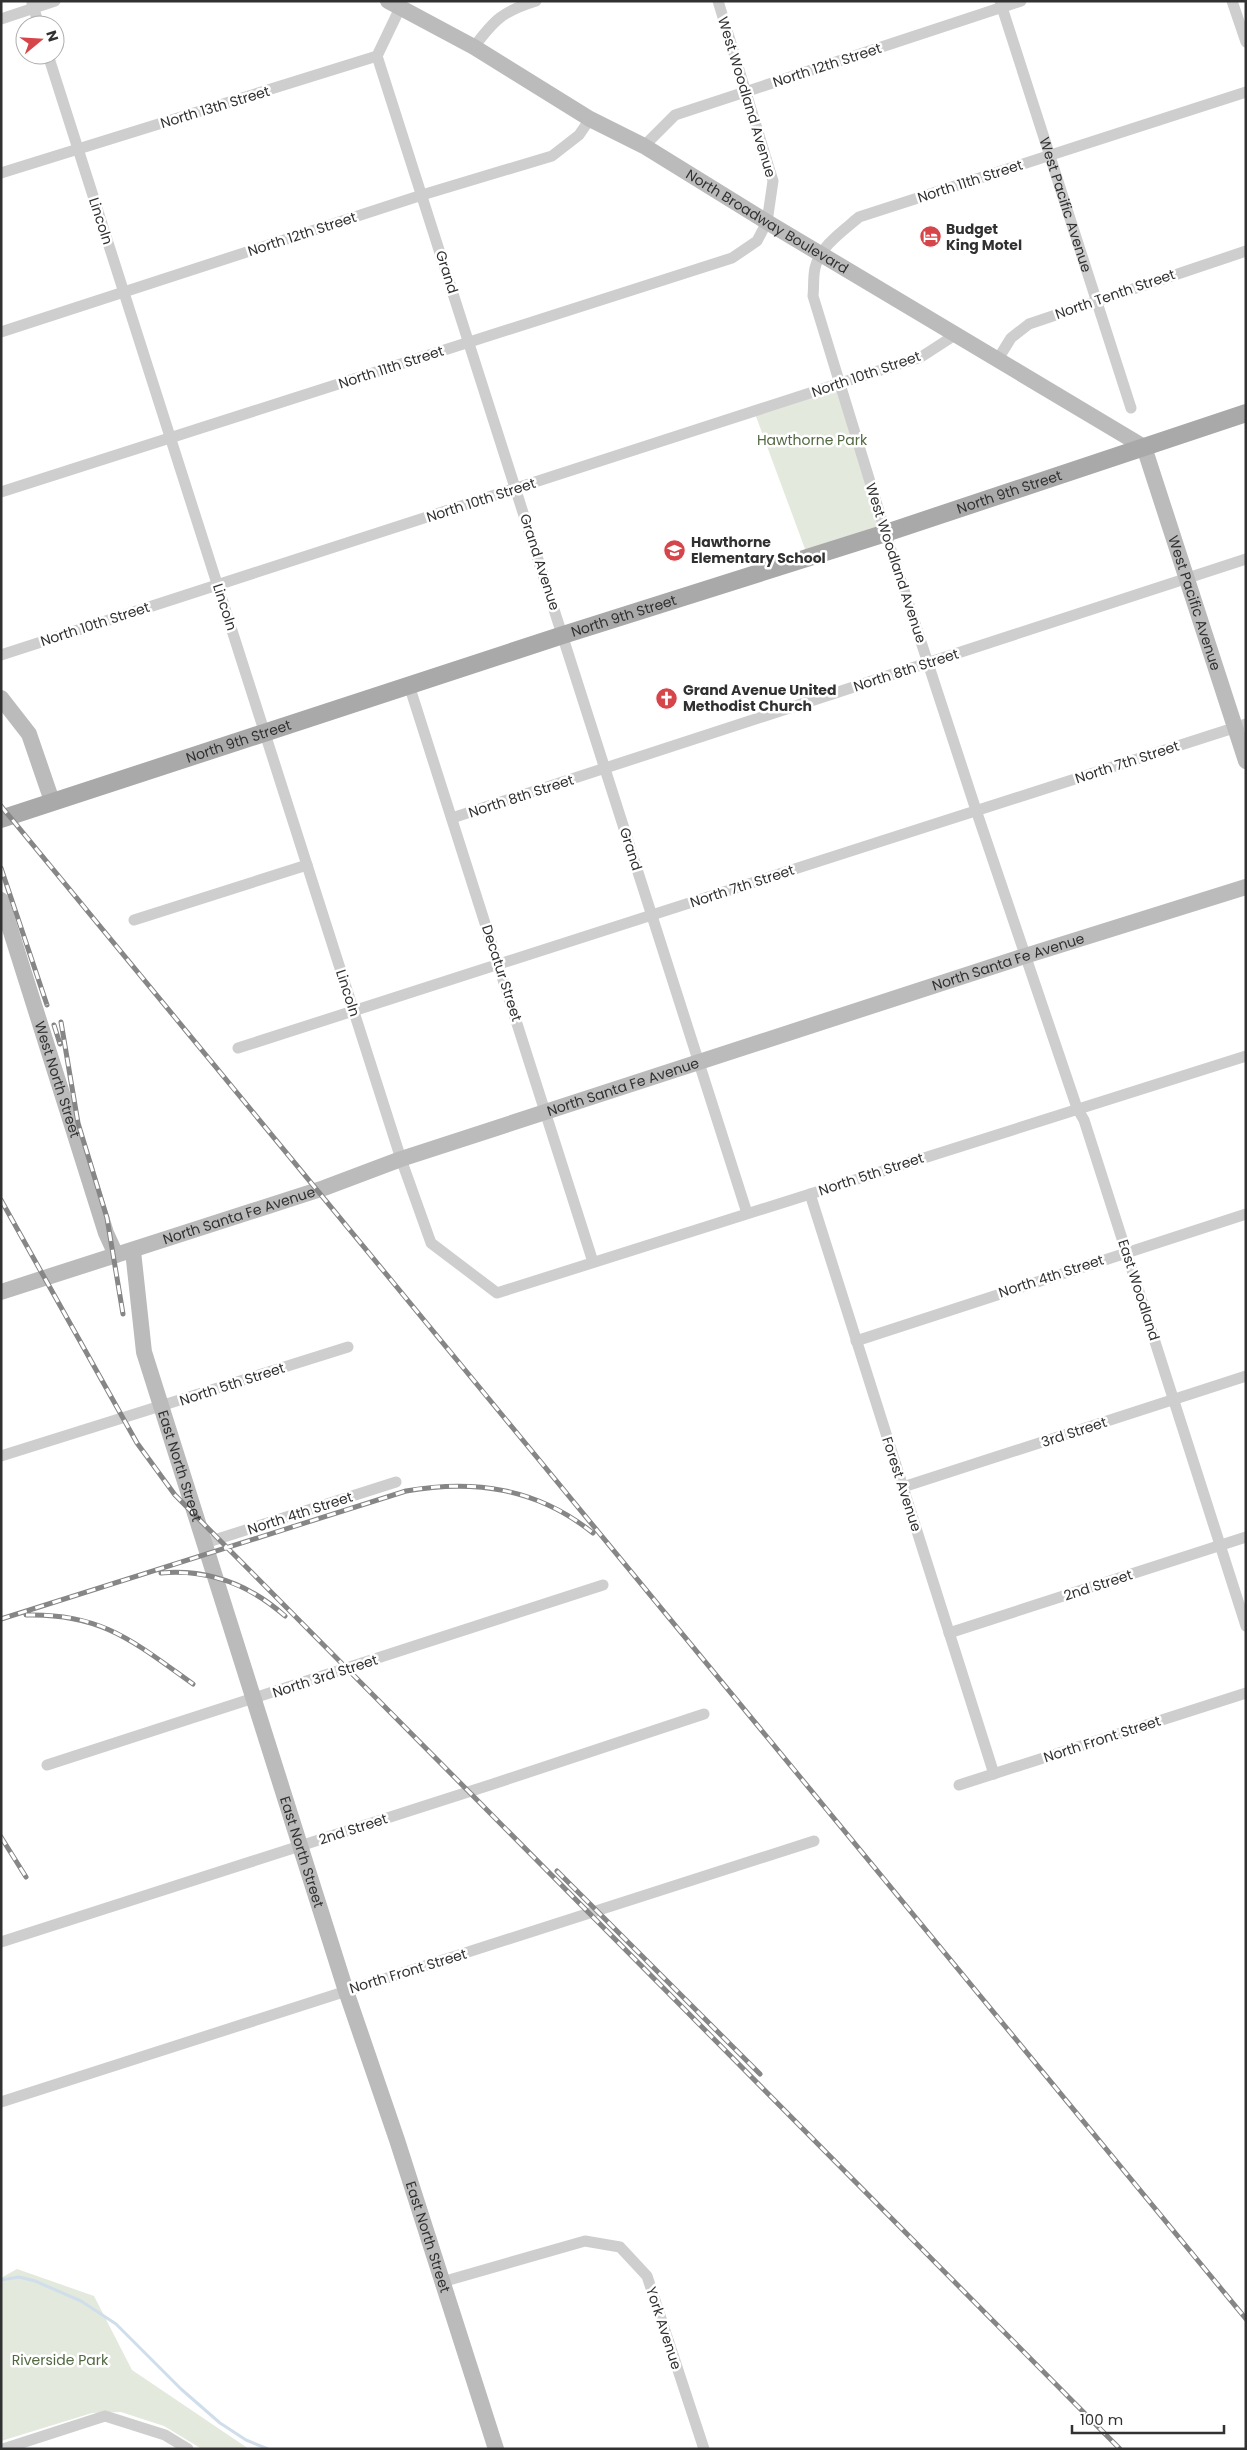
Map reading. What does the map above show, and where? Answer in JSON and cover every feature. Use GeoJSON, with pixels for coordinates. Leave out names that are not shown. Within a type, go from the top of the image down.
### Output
{"type":"FeatureCollection","features":[{"type":"Feature","properties":{"kind":"main road","name":"North Broadway Boulevard"},"geometry":{"type":"LineString","coordinates":[[394,5],[474,46],[590,119],[644,146],[767,222],[1144,447]]}},
{"type":"Feature","properties":{"kind":"main road","name":"North 9th Street"},"geometry":{"type":"LineString","coordinates":[[1,818],[563,635],[886,533],[1246,413]]}},
{"type":"Feature","properties":{"kind":"main road","name":"West Pacific Avenue"},"geometry":{"type":"LineString","coordinates":[[1144,447],[1186,578],[1240,725],[1246,761]]}},
{"type":"Feature","properties":{"kind":"main road"},"geometry":{"type":"LineString","coordinates":[[1,698],[29,734],[52,801]]}},
{"type":"Feature","properties":{"kind":"main road","name":"North Santa Fe Avenue"},"geometry":{"type":"LineString","coordinates":[[1,1292],[133,1251],[324,1188],[401,1159],[1025,956],[1246,887]]}},
{"type":"Feature","properties":{"kind":"main road","name":"West North Street"},"geometry":{"type":"LineString","coordinates":[[1,900],[106,1233],[116,1255]]}},
{"type":"Feature","properties":{"kind":"main road","name":"East North Street"},"geometry":{"type":"LineString","coordinates":[[133,1251],[144,1352],[346,1991],[496,2449]]}},
{"type":"Feature","properties":{"kind":"street"},"geometry":{"type":"LineString","coordinates":[[1,19],[32,5],[55,1]]}},
{"type":"Feature","properties":{"kind":"street"},"geometry":{"type":"LineString","coordinates":[[474,46],[495,20],[519,6],[536,1]]}},
{"type":"Feature","properties":{"kind":"street","name":"West Woodland Avenue"},"geometry":{"type":"LineString","coordinates":[[718,1],[773,181],[767,222]]}},
{"type":"Feature","properties":{"kind":"street","name":"North 12th Street"},"geometry":{"type":"LineString","coordinates":[[644,146],[675,115],[1001,4],[1021,1]]}},
{"type":"Feature","properties":{"kind":"street"},"geometry":{"type":"LineString","coordinates":[[1232,1],[1246,42]]}},
{"type":"Feature","properties":{"kind":"street","name":"West Pacific Avenue"},"geometry":{"type":"LineString","coordinates":[[1001,4],[1132,408]]}},
{"type":"Feature","properties":{"kind":"street"},"geometry":{"type":"LineString","coordinates":[[378,56],[394,5]]}},
{"type":"Feature","properties":{"kind":"street","name":"North 13th Street"},"geometry":{"type":"LineString","coordinates":[[1,173],[378,56]]}},
{"type":"Feature","properties":{"kind":"street","name":"Grand"},"geometry":{"type":"LineString","coordinates":[[378,56],[516,489]]}},
{"type":"Feature","properties":{"kind":"street","name":"Lincoln"},"geometry":{"type":"LineString","coordinates":[[51,65],[353,1011],[401,1159],[431,1243],[497,1293]]}},
{"type":"Feature","properties":{"kind":"street","name":"North 11th Street"},"geometry":{"type":"LineString","coordinates":[[821,254],[831,241],[859,217],[1246,92]]}},
{"type":"Feature","properties":{"kind":"street","name":"North 12th Street"},"geometry":{"type":"LineString","coordinates":[[1,332],[422,194],[552,156],[579,135],[590,119]]}},
{"type":"Feature","properties":{"kind":"street","name":"North 11th Street"},"geometry":{"type":"LineString","coordinates":[[1,492],[732,258],[757,241],[767,222]]}},
{"type":"Feature","properties":{"kind":"street","name":"North Tenth Street"},"geometry":{"type":"LineString","coordinates":[[998,359],[1011,338],[1029,324],[1246,251]]}},
{"type":"Feature","properties":{"kind":"street","name":"West Woodland Avenue"},"geometry":{"type":"LineString","coordinates":[[821,254],[815,267],[813,296],[886,533],[1025,956]]}},
{"type":"Feature","properties":{"kind":"street","name":"North 10th Street"},"geometry":{"type":"LineString","coordinates":[[1,655],[921,357],[955,335]]}},
{"type":"Feature","properties":{"kind":"street","name":"Grand Avenue"},"geometry":{"type":"LineString","coordinates":[[516,489],[563,635]]}},
{"type":"Feature","properties":{"kind":"street","name":"North 8th Street"},"geometry":{"type":"LineString","coordinates":[[452,818],[1246,559]]}},
{"type":"Feature","properties":{"kind":"street","name":"Grand"},"geometry":{"type":"LineString","coordinates":[[563,635],[747,1213]]}},
{"type":"Feature","properties":{"kind":"street","name":"Decatur Street"},"geometry":{"type":"LineString","coordinates":[[409,685],[593,1262]]}},
{"type":"Feature","properties":{"kind":"street","name":"North 7th Street"},"geometry":{"type":"LineString","coordinates":[[238,1048],[1240,725]]}},
{"type":"Feature","properties":{"kind":"street"},"geometry":{"type":"LineString","coordinates":[[134,920],[307,865]]}},
{"type":"Feature","properties":{"kind":"street","name":"East Woodland"},"geometry":{"type":"LineString","coordinates":[[1025,956],[1077,1108],[1084,1120],[1246,1626]]}},
{"type":"Feature","properties":{"kind":"street","name":"North 5th Street"},"geometry":{"type":"LineString","coordinates":[[497,1293],[1246,1056]]}},
{"type":"Feature","properties":{"kind":"street","name":"Forest Avenue"},"geometry":{"type":"LineString","coordinates":[[810,1194],[994,1774]]}},
{"type":"Feature","properties":{"kind":"street","name":"North 4th Street"},"geometry":{"type":"LineString","coordinates":[[856,1340],[1246,1214]]}},
{"type":"Feature","properties":{"kind":"street","name":"North 5th Street"},"geometry":{"type":"LineString","coordinates":[[1,1456],[348,1347]]}},
{"type":"Feature","properties":{"kind":"street","name":"3rd Street"},"geometry":{"type":"LineString","coordinates":[[903,1487],[1246,1376]]}},
{"type":"Feature","properties":{"kind":"street","name":"North 4th Street"},"geometry":{"type":"LineString","coordinates":[[205,1543],[396,1482]]}},
{"type":"Feature","properties":{"kind":"street","name":"2nd Street"},"geometry":{"type":"LineString","coordinates":[[949,1634],[1246,1537]]}},
{"type":"Feature","properties":{"kind":"street","name":"North 3rd Street"},"geometry":{"type":"LineString","coordinates":[[47,1765],[603,1585]]}},
{"type":"Feature","properties":{"kind":"street","name":"North Front Street"},"geometry":{"type":"LineString","coordinates":[[959,1785],[1246,1693]]}},
{"type":"Feature","properties":{"kind":"street","name":"2nd Street"},"geometry":{"type":"LineString","coordinates":[[1,1942],[704,1714]]}},
{"type":"Feature","properties":{"kind":"street","name":"North Front Street"},"geometry":{"type":"LineString","coordinates":[[1,2102],[814,1841]]}},
{"type":"Feature","properties":{"kind":"street","name":"York Avenue"},"geometry":{"type":"LineString","coordinates":[[442,2282],[584,2241],[620,2247],[647,2276],[704,2449]]}},
{"type":"Feature","properties":{"kind":"street"},"geometry":{"type":"LineString","coordinates":[[3,2449],[105,2416],[164,2436],[188,2449]]}},
{"type":"Feature","properties":{"kind":"green space","name":"Hawthorne Park"},"geometry":{"type":"Polygon","coordinates":[[[840,383],[886,533],[808,557],[754,411],[840,383]]]}},
{"type":"Feature","properties":{"kind":"green space","name":"Riverside Park"},"geometry":{"type":"Polygon","coordinates":[[[17,2269],[94,2296],[132,2370],[249,2449],[202,2449],[164,2426],[121,2412],[92,2413],[1,2441],[1,2278],[17,2269]]]}},
{"type":"Feature","properties":{"kind":"waterway"},"geometry":{"type":"LineString","coordinates":[[1,2280],[19,2277],[35,2281],[81,2301],[116,2324],[181,2389],[220,2423],[246,2440],[268,2449]]}},
{"type":"Feature","properties":{"kind":"railway"},"geometry":{"type":"LineString","coordinates":[[1,806],[1246,2319]]}},
{"type":"Feature","properties":{"kind":"railway"},"geometry":{"type":"LineString","coordinates":[[1,868],[47,1005]]}},
{"type":"Feature","properties":{"kind":"railway"},"geometry":{"type":"LineString","coordinates":[[61,1022],[78,1123],[107,1218],[123,1314]]}},
{"type":"Feature","properties":{"kind":"railway"},"geometry":{"type":"LineString","coordinates":[[54,1025],[60,1044]]}},
{"type":"Feature","properties":{"kind":"railway"},"geometry":{"type":"LineString","coordinates":[[1,1200],[137,1443],[175,1495],[1120,2449]]}},
{"type":"Feature","properties":{"kind":"railway"},"geometry":{"type":"LineString","coordinates":[[1,1619],[406,1491],[456,1486],[504,1491],[550,1506],[572,1518],[593,1533]]}},
{"type":"Feature","properties":{"kind":"railway"},"geometry":{"type":"LineString","coordinates":[[161,1573],[195,1574],[228,1581],[272,1605],[285,1616]]}},
{"type":"Feature","properties":{"kind":"railway"},"geometry":{"type":"LineString","coordinates":[[26,1615],[76,1619],[97,1625],[134,1643],[193,1684]]}},
{"type":"Feature","properties":{"kind":"railway"},"geometry":{"type":"LineString","coordinates":[[1,1837],[26,1877]]}},
{"type":"Feature","properties":{"kind":"railway"},"geometry":{"type":"LineString","coordinates":[[557,1871],[760,2074]]}},
{"type":"Feature","properties":{"kind":"place","name":"Budget King Motel"},"geometry":{"type":"Point","coordinates":[930,237]}},
{"type":"Feature","properties":{"kind":"place","name":"Hawthorne Elementary School"},"geometry":{"type":"Point","coordinates":[675,550]}},
{"type":"Feature","properties":{"kind":"place","name":"Grand Avenue United Methodist Church"},"geometry":{"type":"Point","coordinates":[667,698]}}]}
